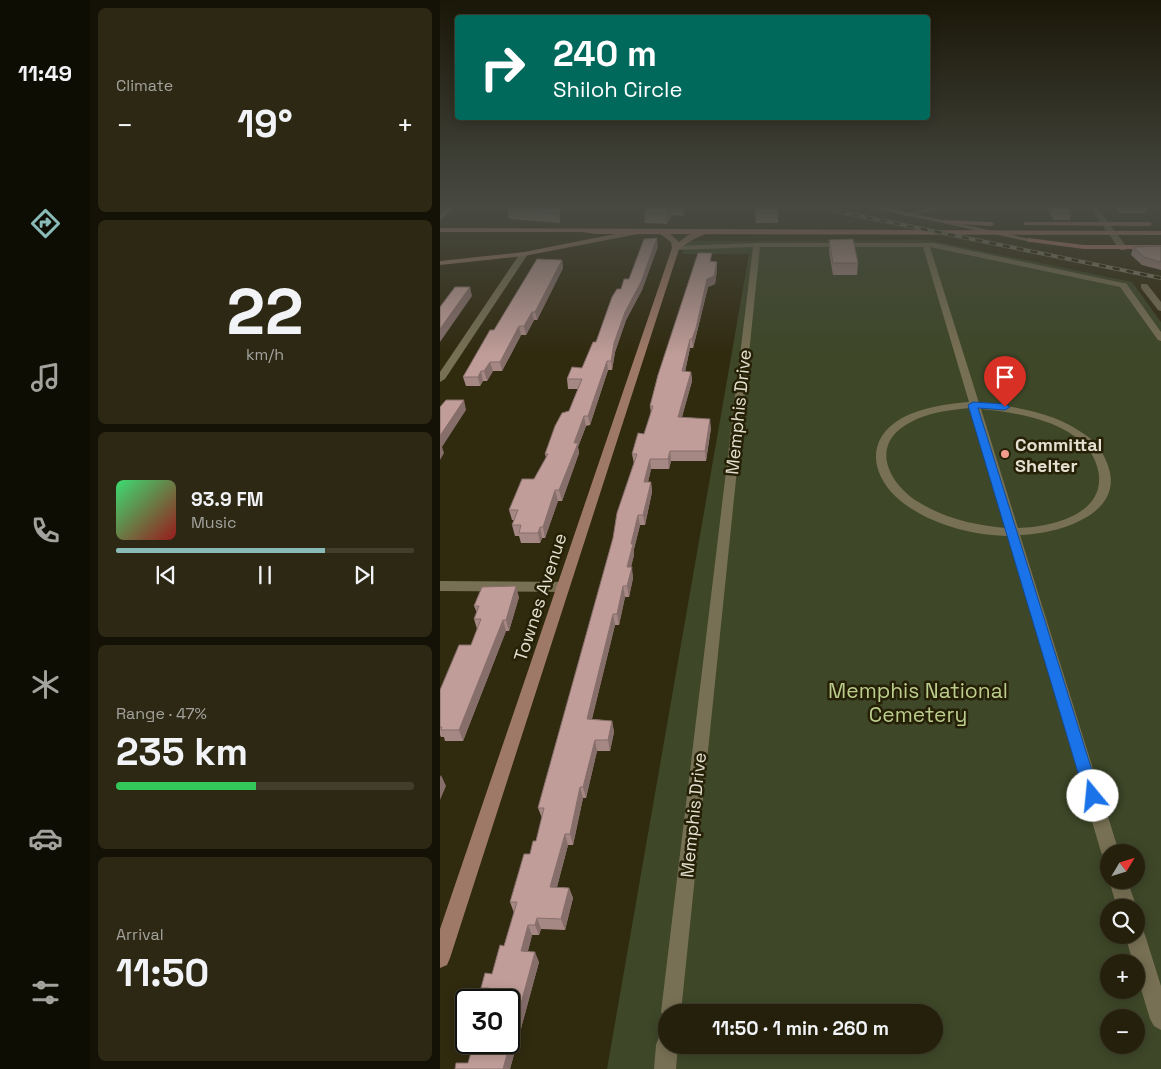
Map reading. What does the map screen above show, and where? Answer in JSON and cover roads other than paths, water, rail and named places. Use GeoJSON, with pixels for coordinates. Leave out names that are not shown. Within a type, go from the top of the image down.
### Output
{"type":"FeatureCollection","features":[{"type":"Feature","properties":{"kind":"street"},"geometry":{"type":"LineString","coordinates":[[440,263],[506,256]]}},
{"type":"Feature","properties":{"kind":"street"},"geometry":{"type":"LineString","coordinates":[[440,379],[523,256]]}},
{"type":"Feature","properties":{"kind":"street","name":"Townes Avenue"},"geometry":{"type":"LineString","coordinates":[[440,958],[673,256]]}},
{"type":"Feature","properties":{"kind":"street","name":"Memphis Drive"},"geometry":{"type":"LineString","coordinates":[[672,1004],[756,256]]}},
{"type":"Feature","properties":{"kind":"street"},"geometry":{"type":"LineString","coordinates":[[929,256],[973,405],[1108,844]]}},
{"type":"Feature","properties":{"kind":"street"},"geometry":{"type":"LineString","coordinates":[[983,256],[1123,285],[1161,338]]}},
{"type":"Feature","properties":{"kind":"street"},"geometry":{"type":"LineString","coordinates":[[1144,286],[1161,308]]}},
{"type":"Feature","properties":{"kind":"street"},"geometry":{"type":"LineString","coordinates":[[973,405],[1005,407],[1029,413],[1065,427],[1088,443],[1103,462],[1107,482],[1099,502],[1079,518],[1049,528],[1012,532],[968,527],[930,514],[900,495],[883,473],[880,452],[890,432],[911,418],[939,408],[973,405]]}},
{"type":"Feature","properties":{"kind":"street"},"geometry":{"type":"LineString","coordinates":[[440,586],[563,587]]}},
{"type":"Feature","properties":{"kind":"street"},"geometry":{"type":"LineString","coordinates":[[1138,944],[1161,1019]]}},
{"type":"Feature","properties":{"kind":"street"},"geometry":{"type":"LineString","coordinates":[[665,1069],[667,1054]]}},
{"type":"Feature","properties":{"kind":"railway"},"geometry":{"type":"LineString","coordinates":[[1054,256],[1161,278]]}},
{"type":"Feature","properties":{"kind":"place","name":"Committal Shelter"},"geometry":{"type":"Point","coordinates":[1005,454]}},
{"type":"Feature","properties":{"kind":"park label","name":"Memphis National Cemetery"},"geometry":{"type":"Point","coordinates":[918,702]}}]}
